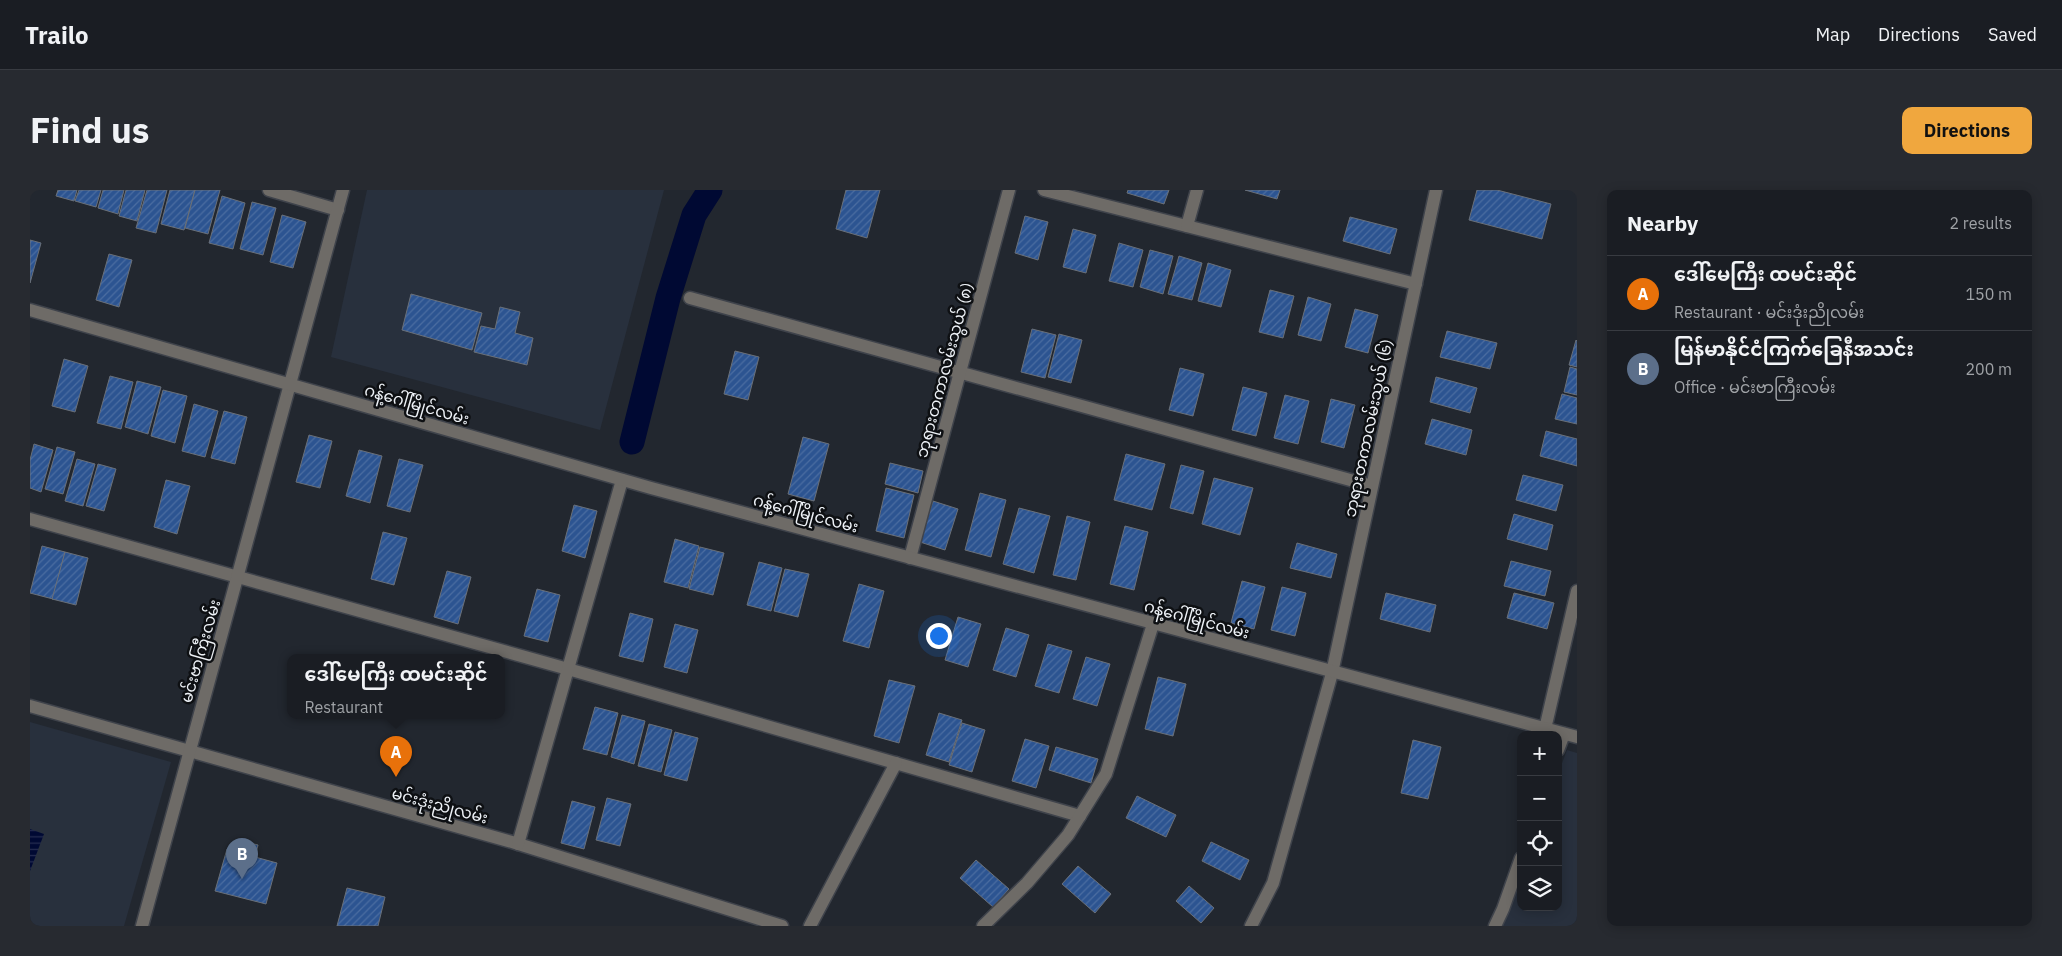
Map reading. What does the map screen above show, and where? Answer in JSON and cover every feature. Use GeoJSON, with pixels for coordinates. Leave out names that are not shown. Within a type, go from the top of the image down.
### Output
{"type":"FeatureCollection","features":[{"type":"Feature","properties":{"kind":"street"},"geometry":{"type":"LineString","coordinates":[[269,190],[338,210]]}},
{"type":"Feature","properties":{"kind":"street","name":"မင်းဗာကြီးလမ်း"},"geometry":{"type":"LineString","coordinates":[[142,926],[343,190]]}},
{"type":"Feature","properties":{"kind":"street","name":"ဘုရားတကာလမ်းသွယ် (၈)"},"geometry":{"type":"LineString","coordinates":[[910,558],[1009,190]]}},
{"type":"Feature","properties":{"kind":"street"},"geometry":{"type":"LineString","coordinates":[[1044,190],[1416,284]]}},
{"type":"Feature","properties":{"kind":"street"},"geometry":{"type":"LineString","coordinates":[[1187,226],[1197,190]]}},
{"type":"Feature","properties":{"kind":"street","name":"ဘုရားတကာလမ်းသွယ် (၆)"},"geometry":{"type":"LineString","coordinates":[[1251,926],[1273,883],[1332,672],[1436,190]]}},
{"type":"Feature","properties":{"kind":"street"},"geometry":{"type":"LineString","coordinates":[[690,298],[1372,486]]}},
{"type":"Feature","properties":{"kind":"street","name":"ဂန့်ဂေါ်မြိုင်လမ်း"},"geometry":{"type":"LineString","coordinates":[[30,310],[651,488],[1577,737]]}},
{"type":"Feature","properties":{"kind":"street"},"geometry":{"type":"LineString","coordinates":[[518,844],[625,480]]}},
{"type":"Feature","properties":{"kind":"street"},"geometry":{"type":"LineString","coordinates":[[30,519],[568,669],[1080,816]]}},
{"type":"Feature","properties":{"kind":"street"},"geometry":{"type":"LineString","coordinates":[[1545,729],[1577,591]]}},
{"type":"Feature","properties":{"kind":"street"},"geometry":{"type":"LineString","coordinates":[[983,926],[1027,883],[1068,835],[1106,774],[1153,624]]}},
{"type":"Feature","properties":{"kind":"street","name":"မင်းဒုံးညိုလမ်း"},"geometry":{"type":"LineString","coordinates":[[30,706],[518,844],[782,926]]}},
{"type":"Feature","properties":{"kind":"street"},"geometry":{"type":"LineString","coordinates":[[1562,739],[1564,734]]}},
{"type":"Feature","properties":{"kind":"street"},"geometry":{"type":"LineString","coordinates":[[810,926],[896,763]]}},
{"type":"Feature","properties":{"kind":"street"},"geometry":{"type":"LineString","coordinates":[[1495,926],[1518,866]]}},
{"type":"Feature","properties":{"kind":"shaded area"},"geometry":{"type":"Polygon","coordinates":[[[367,190],[664,190],[600,430],[331,357],[367,190]]]}},
{"type":"Feature","properties":{"kind":"shaded area"},"geometry":{"type":"Polygon","coordinates":[[[30,722],[171,762],[124,926],[30,926],[30,722]]]}},
{"type":"Feature","properties":{"kind":"shaded area"},"geometry":{"type":"Polygon","coordinates":[[[1567,750],[1577,753],[1577,926],[1503,926],[1517,887],[1517,911],[1562,911],[1562,763],[1567,750]]]}},
{"type":"Feature","properties":{"kind":"water"},"geometry":{"type":"Polygon","coordinates":[[[30,829],[44,834],[30,871],[30,829]]]}},
{"type":"Feature","properties":{"kind":"building"},"geometry":{"type":"Polygon","coordinates":[[[58,190],[77,190],[74,201],[56,196],[58,190]]]}},
{"type":"Feature","properties":{"kind":"building"},"geometry":{"type":"Polygon","coordinates":[[[79,190],[101,190],[96,207],[75,201],[79,190]]]}},
{"type":"Feature","properties":{"kind":"building"},"geometry":{"type":"Polygon","coordinates":[[[103,190],[124,190],[118,214],[98,208],[103,190]]]}},
{"type":"Feature","properties":{"kind":"building"},"geometry":{"type":"Polygon","coordinates":[[[126,190],[145,190],[137,221],[119,216],[126,190]]]}},
{"type":"Feature","properties":{"kind":"building"},"geometry":{"type":"Polygon","coordinates":[[[147,190],[167,190],[156,233],[136,228],[147,190]]]}},
{"type":"Feature","properties":{"kind":"building"},"geometry":{"type":"Polygon","coordinates":[[[170,190],[195,190],[184,230],[161,224],[170,190]]]}},
{"type":"Feature","properties":{"kind":"building"},"geometry":{"type":"Polygon","coordinates":[[[195,190],[220,190],[208,234],[185,228],[195,190]]]}},
{"type":"Feature","properties":{"kind":"building"},"geometry":{"type":"Polygon","coordinates":[[[846,190],[880,190],[867,238],[836,229],[846,190]]]}},
{"type":"Feature","properties":{"kind":"building"},"geometry":{"type":"Polygon","coordinates":[[[1128,190],[1169,190],[1164,204],[1127,193],[1128,190]]]}},
{"type":"Feature","properties":{"kind":"building"},"geometry":{"type":"Polygon","coordinates":[[[1245,190],[1280,190],[1277,199],[1245,190]]]}},
{"type":"Feature","properties":{"kind":"building"},"geometry":{"type":"Polygon","coordinates":[[[1477,190],[1497,190],[1551,204],[1542,239],[1469,220],[1477,190]]]}},
{"type":"Feature","properties":{"kind":"building"},"geometry":{"type":"Polygon","coordinates":[[[222,196],[245,203],[233,249],[209,243],[222,196]]]}},
{"type":"Feature","properties":{"kind":"building"},"geometry":{"type":"Polygon","coordinates":[[[252,202],[276,208],[263,255],[240,249],[252,202]]]}},
{"type":"Feature","properties":{"kind":"building"},"geometry":{"type":"Polygon","coordinates":[[[282,215],[306,222],[293,268],[270,262],[282,215]]]}},
{"type":"Feature","properties":{"kind":"building"},"geometry":{"type":"Polygon","coordinates":[[[1025,216],[1048,222],[1038,260],[1015,253],[1025,216]]]}},
{"type":"Feature","properties":{"kind":"building"},"geometry":{"type":"Polygon","coordinates":[[[1350,217],[1397,229],[1390,254],[1343,241],[1350,217]]]}},
{"type":"Feature","properties":{"kind":"building"},"geometry":{"type":"Polygon","coordinates":[[[1073,229],[1096,235],[1086,273],[1063,267],[1073,229]]]}},
{"type":"Feature","properties":{"kind":"building"},"geometry":{"type":"Polygon","coordinates":[[[30,240],[41,243],[30,283],[30,240]]]}},
{"type":"Feature","properties":{"kind":"building"},"geometry":{"type":"Polygon","coordinates":[[[1119,243],[1143,250],[1133,287],[1109,281],[1119,243]]]}},
{"type":"Feature","properties":{"kind":"building"},"geometry":{"type":"Polygon","coordinates":[[[1150,250],[1173,256],[1163,294],[1140,287],[1150,250]]]}},
{"type":"Feature","properties":{"kind":"building"},"geometry":{"type":"Polygon","coordinates":[[[109,254],[132,260],[119,307],[96,300],[109,254]]]}},
{"type":"Feature","properties":{"kind":"building"},"geometry":{"type":"Polygon","coordinates":[[[1179,256],[1202,263],[1192,300],[1168,294],[1179,256]]]}},
{"type":"Feature","properties":{"kind":"building"},"geometry":{"type":"Polygon","coordinates":[[[1208,263],[1231,270],[1221,307],[1198,301],[1208,263]]]}},
{"type":"Feature","properties":{"kind":"building"},"geometry":{"type":"Polygon","coordinates":[[[1270,290],[1294,296],[1283,338],[1259,332],[1270,290]]]}},
{"type":"Feature","properties":{"kind":"building"},"geometry":{"type":"Polygon","coordinates":[[[411,294],[482,313],[472,350],[402,330],[411,294]]]}},
{"type":"Feature","properties":{"kind":"building"},"geometry":{"type":"Polygon","coordinates":[[[1308,297],[1331,304],[1321,341],[1298,335],[1308,297]]]}},
{"type":"Feature","properties":{"kind":"building"},"geometry":{"type":"Polygon","coordinates":[[[500,307],[520,312],[515,333],[533,338],[527,365],[474,352],[481,326],[495,329],[500,307]]]}},
{"type":"Feature","properties":{"kind":"building"},"geometry":{"type":"Polygon","coordinates":[[[1355,309],[1378,315],[1368,353],[1345,347],[1355,309]]]}},
{"type":"Feature","properties":{"kind":"building"},"geometry":{"type":"Polygon","coordinates":[[[1032,329],[1056,335],[1045,378],[1021,372],[1032,329]]]}},
{"type":"Feature","properties":{"kind":"building"},"geometry":{"type":"Polygon","coordinates":[[[1447,331],[1497,343],[1490,369],[1440,357],[1447,331]]]}},
{"type":"Feature","properties":{"kind":"building"},"geometry":{"type":"Polygon","coordinates":[[[1059,334],[1082,340],[1071,383],[1048,377],[1059,334]]]}},
{"type":"Feature","properties":{"kind":"building"},"geometry":{"type":"Polygon","coordinates":[[[1577,341],[1577,367],[1569,365],[1577,341]]]}},
{"type":"Feature","properties":{"kind":"building"},"geometry":{"type":"Polygon","coordinates":[[[735,351],[759,357],[748,400],[724,394],[735,351]]]}},
{"type":"Feature","properties":{"kind":"building"},"geometry":{"type":"Polygon","coordinates":[[[64,359],[88,366],[75,412],[52,406],[64,359]]]}},
{"type":"Feature","properties":{"kind":"building"},"geometry":{"type":"Polygon","coordinates":[[[1570,367],[1577,369],[1577,395],[1564,392],[1570,367]]]}},
{"type":"Feature","properties":{"kind":"building"},"geometry":{"type":"Polygon","coordinates":[[[1180,368],[1204,374],[1193,416],[1169,410],[1180,368]]]}},
{"type":"Feature","properties":{"kind":"building"},"geometry":{"type":"Polygon","coordinates":[[[110,376],[133,382],[121,429],[97,423],[110,376]]]}},
{"type":"Feature","properties":{"kind":"building"},"geometry":{"type":"Polygon","coordinates":[[[1436,377],[1477,388],[1470,413],[1430,402],[1436,377]]]}},
{"type":"Feature","properties":{"kind":"building"},"geometry":{"type":"Polygon","coordinates":[[[137,381],[161,387],[148,434],[125,427],[137,381]]]}},
{"type":"Feature","properties":{"kind":"building"},"geometry":{"type":"Polygon","coordinates":[[[1243,387],[1267,393],[1256,436],[1232,430],[1243,387]]]}},
{"type":"Feature","properties":{"kind":"building"},"geometry":{"type":"Polygon","coordinates":[[[163,390],[187,396],[175,443],[151,436],[163,390]]]}},
{"type":"Feature","properties":{"kind":"building"},"geometry":{"type":"Polygon","coordinates":[[[1562,394],[1577,398],[1577,424],[1555,419],[1562,394]]]}},
{"type":"Feature","properties":{"kind":"building"},"geometry":{"type":"Polygon","coordinates":[[[1285,395],[1309,401],[1298,444],[1274,438],[1285,395]]]}},
{"type":"Feature","properties":{"kind":"building"},"geometry":{"type":"Polygon","coordinates":[[[1331,399],[1355,405],[1344,448],[1321,442],[1331,399]]]}},
{"type":"Feature","properties":{"kind":"building"},"geometry":{"type":"Polygon","coordinates":[[[194,404],[218,411],[205,457],[182,451],[194,404]]]}},
{"type":"Feature","properties":{"kind":"building"},"geometry":{"type":"Polygon","coordinates":[[[224,411],[247,417],[235,464],[211,458],[224,411]]]}},
{"type":"Feature","properties":{"kind":"building"},"geometry":{"type":"Polygon","coordinates":[[[1432,419],[1472,430],[1466,455],[1425,444],[1432,419]]]}},
{"type":"Feature","properties":{"kind":"building"},"geometry":{"type":"Polygon","coordinates":[[[1546,431],[1577,439],[1577,466],[1540,456],[1546,431]]]}},
{"type":"Feature","properties":{"kind":"building"},"geometry":{"type":"Polygon","coordinates":[[[309,435],[332,441],[320,488],[296,482],[309,435]]]}},
{"type":"Feature","properties":{"kind":"building"},"geometry":{"type":"Polygon","coordinates":[[[803,437],[829,444],[814,501],[788,494],[803,437]]]}},
{"type":"Feature","properties":{"kind":"building"},"geometry":{"type":"Polygon","coordinates":[[[34,444],[53,450],[41,492],[30,488],[30,460],[34,444]]]}},
{"type":"Feature","properties":{"kind":"building"},"geometry":{"type":"Polygon","coordinates":[[[57,447],[75,452],[63,494],[45,489],[57,447]]]}},
{"type":"Feature","properties":{"kind":"building"},"geometry":{"type":"Polygon","coordinates":[[[359,450],[382,456],[370,503],[346,496],[359,450]]]}},
{"type":"Feature","properties":{"kind":"building"},"geometry":{"type":"Polygon","coordinates":[[[1126,454],[1165,464],[1152,510],[1114,500],[1126,454]]]}},
{"type":"Feature","properties":{"kind":"building"},"geometry":{"type":"Polygon","coordinates":[[[77,459],[95,464],[83,506],[65,501],[77,459]]]}},
{"type":"Feature","properties":{"kind":"building"},"geometry":{"type":"Polygon","coordinates":[[[399,459],[423,465],[410,512],[387,506],[399,459]]]}},
{"type":"Feature","properties":{"kind":"building"},"geometry":{"type":"Polygon","coordinates":[[[890,463],[923,471],[918,493],[885,484],[890,463]]]}},
{"type":"Feature","properties":{"kind":"building"},"geometry":{"type":"Polygon","coordinates":[[[98,464],[116,469],[104,511],[86,506],[98,464]]]}},
{"type":"Feature","properties":{"kind":"building"},"geometry":{"type":"Polygon","coordinates":[[[1181,465],[1204,471],[1193,514],[1170,508],[1181,465]]]}},
{"type":"Feature","properties":{"kind":"building"},"geometry":{"type":"Polygon","coordinates":[[[1523,475],[1563,485],[1556,511],[1516,500],[1523,475]]]}},
{"type":"Feature","properties":{"kind":"building"},"geometry":{"type":"Polygon","coordinates":[[[1214,478],[1253,488],[1240,535],[1202,524],[1214,478]]]}},
{"type":"Feature","properties":{"kind":"building"},"geometry":{"type":"Polygon","coordinates":[[[166,480],[190,486],[177,534],[154,527],[166,480]]]}},
{"type":"Feature","properties":{"kind":"building"},"geometry":{"type":"Polygon","coordinates":[[[886,488],[914,495],[904,538],[876,531],[886,488]]]}},
{"type":"Feature","properties":{"kind":"building"},"geometry":{"type":"Polygon","coordinates":[[[980,493],[1006,500],[991,557],[965,550],[980,493]]]}},
{"type":"Feature","properties":{"kind":"building"},"geometry":{"type":"Polygon","coordinates":[[[933,501],[958,509],[945,550],[920,542],[933,501]]]}},
{"type":"Feature","properties":{"kind":"building"},"geometry":{"type":"Polygon","coordinates":[[[574,505],[597,511],[585,558],[562,551],[574,505]]]}},
{"type":"Feature","properties":{"kind":"building"},"geometry":{"type":"Polygon","coordinates":[[[1019,508],[1050,516],[1034,573],[1003,564],[1019,508]]]}},
{"type":"Feature","properties":{"kind":"building"},"geometry":{"type":"Polygon","coordinates":[[[1514,514],[1553,525],[1547,550],[1507,539],[1514,514]]]}},
{"type":"Feature","properties":{"kind":"building"},"geometry":{"type":"Polygon","coordinates":[[[1067,516],[1090,522],[1076,580],[1053,575],[1067,516]]]}},
{"type":"Feature","properties":{"kind":"building"},"geometry":{"type":"Polygon","coordinates":[[[1125,526],[1148,532],[1134,590],[1110,584],[1125,526]]]}},
{"type":"Feature","properties":{"kind":"building"},"geometry":{"type":"Polygon","coordinates":[[[383,532],[407,538],[394,585],[371,579],[383,532]]]}},
{"type":"Feature","properties":{"kind":"building"},"geometry":{"type":"Polygon","coordinates":[[[675,539],[699,546],[688,588],[664,582],[675,539]]]}},
{"type":"Feature","properties":{"kind":"building"},"geometry":{"type":"Polygon","coordinates":[[[1297,543],[1337,554],[1331,578],[1290,568],[1297,543]]]}},
{"type":"Feature","properties":{"kind":"building"},"geometry":{"type":"Polygon","coordinates":[[[42,546],[65,552],[53,599],[30,593],[42,546]]]}},
{"type":"Feature","properties":{"kind":"building"},"geometry":{"type":"Polygon","coordinates":[[[700,547],[724,553],[713,595],[689,589],[700,547]]]}},
{"type":"Feature","properties":{"kind":"building"},"geometry":{"type":"Polygon","coordinates":[[[65,552],[88,558],[76,605],[52,599],[65,552]]]}},
{"type":"Feature","properties":{"kind":"building"},"geometry":{"type":"Polygon","coordinates":[[[1511,561],[1551,571],[1545,596],[1504,586],[1511,561]]]}},
{"type":"Feature","properties":{"kind":"building"},"geometry":{"type":"Polygon","coordinates":[[[759,562],[782,568],[771,611],[747,605],[759,562]]]}},
{"type":"Feature","properties":{"kind":"building"},"geometry":{"type":"Polygon","coordinates":[[[785,569],[809,574],[798,617],[774,611],[785,569]]]}},
{"type":"Feature","properties":{"kind":"building"},"geometry":{"type":"Polygon","coordinates":[[[447,571],[471,577],[458,624],[434,617],[447,571]]]}},
{"type":"Feature","properties":{"kind":"building"},"geometry":{"type":"Polygon","coordinates":[[[1242,581],[1265,587],[1254,629],[1231,623],[1242,581]]]}},
{"type":"Feature","properties":{"kind":"building"},"geometry":{"type":"Polygon","coordinates":[[[859,584],[884,591],[869,648],[843,641],[859,584]]]}},
{"type":"Feature","properties":{"kind":"building"},"geometry":{"type":"Polygon","coordinates":[[[1282,587],[1306,593],[1295,636],[1271,630],[1282,587]]]}},
{"type":"Feature","properties":{"kind":"building"},"geometry":{"type":"Polygon","coordinates":[[[537,589],[560,595],[548,642],[524,636],[537,589]]]}},
{"type":"Feature","properties":{"kind":"building"},"geometry":{"type":"Polygon","coordinates":[[[1386,593],[1436,605],[1430,632],[1380,619],[1386,593]]]}},
{"type":"Feature","properties":{"kind":"building"},"geometry":{"type":"Polygon","coordinates":[[[1514,593],[1554,603],[1547,629],[1507,618],[1514,593]]]}},
{"type":"Feature","properties":{"kind":"building"},"geometry":{"type":"Polygon","coordinates":[[[630,613],[653,619],[643,662],[619,656],[630,613]]]}},
{"type":"Feature","properties":{"kind":"building"},"geometry":{"type":"Polygon","coordinates":[[[958,617],[981,624],[968,667],[945,660],[958,617]]]}},
{"type":"Feature","properties":{"kind":"building"},"geometry":{"type":"Polygon","coordinates":[[[675,624],[698,630],[687,673],[664,667],[675,624]]]}},
{"type":"Feature","properties":{"kind":"building"},"geometry":{"type":"Polygon","coordinates":[[[1006,628],[1029,635],[1016,677],[993,670],[1006,628]]]}},
{"type":"Feature","properties":{"kind":"building"},"geometry":{"type":"Polygon","coordinates":[[[1048,644],[1072,651],[1059,693],[1035,686],[1048,644]]]}},
{"type":"Feature","properties":{"kind":"building"},"geometry":{"type":"Polygon","coordinates":[[[1086,657],[1110,664],[1097,706],[1073,699],[1086,657]]]}},
{"type":"Feature","properties":{"kind":"building"},"geometry":{"type":"Polygon","coordinates":[[[1158,677],[1186,684],[1173,736],[1145,729],[1158,677]]]}},
{"type":"Feature","properties":{"kind":"building"},"geometry":{"type":"Polygon","coordinates":[[[889,680],[915,686],[899,743],[874,736],[889,680]]]}},
{"type":"Feature","properties":{"kind":"building"},"geometry":{"type":"Polygon","coordinates":[[[595,707],[618,713],[607,755],[583,749],[595,707]]]}},
{"type":"Feature","properties":{"kind":"building"},"geometry":{"type":"Polygon","coordinates":[[[939,713],[962,720],[949,762],[926,755],[939,713]]]}},
{"type":"Feature","properties":{"kind":"building"},"geometry":{"type":"Polygon","coordinates":[[[622,715],[645,721],[634,764],[611,757],[622,715]]]}},
{"type":"Feature","properties":{"kind":"building"},"geometry":{"type":"Polygon","coordinates":[[[962,723],[985,730],[972,772],[949,765],[962,723]]]}},
{"type":"Feature","properties":{"kind":"building"},"geometry":{"type":"Polygon","coordinates":[[[649,724],[672,730],[661,772],[638,766],[649,724]]]}},
{"type":"Feature","properties":{"kind":"building"},"geometry":{"type":"Polygon","coordinates":[[[675,732],[698,738],[687,781],[664,775],[675,732]]]}},
{"type":"Feature","properties":{"kind":"building"},"geometry":{"type":"Polygon","coordinates":[[[1025,739],[1049,746],[1036,788],[1012,781],[1025,739]]]}},
{"type":"Feature","properties":{"kind":"building"},"geometry":{"type":"Polygon","coordinates":[[[1413,740],[1441,747],[1428,799],[1401,793],[1413,740]]]}},
{"type":"Feature","properties":{"kind":"building"},"geometry":{"type":"Polygon","coordinates":[[[1056,747],[1098,759],[1091,783],[1049,770],[1056,747]]]}},
{"type":"Feature","properties":{"kind":"building"},"geometry":{"type":"Polygon","coordinates":[[[1137,796],[1176,815],[1166,837],[1126,818],[1137,796]]]}},
{"type":"Feature","properties":{"kind":"building"},"geometry":{"type":"Polygon","coordinates":[[[607,798],[631,804],[620,846],[596,840],[607,798]]]}},
{"type":"Feature","properties":{"kind":"building"},"geometry":{"type":"Polygon","coordinates":[[[572,801],[595,807],[584,849],[561,843],[572,801]]]}},
{"type":"Feature","properties":{"kind":"building"},"geometry":{"type":"Polygon","coordinates":[[[242,841],[258,845],[255,857],[277,863],[266,904],[215,891],[227,849],[239,852],[242,841]]]}},
{"type":"Feature","properties":{"kind":"building"},"geometry":{"type":"Polygon","coordinates":[[[1211,842],[1249,860],[1240,880],[1202,861],[1211,842]]]}},
{"type":"Feature","properties":{"kind":"building"},"geometry":{"type":"Polygon","coordinates":[[[976,860],[1009,889],[993,907],[960,878],[976,860]]]}},
{"type":"Feature","properties":{"kind":"building"},"geometry":{"type":"Polygon","coordinates":[[[1078,866],[1111,894],[1095,913],[1062,884],[1078,866]]]}},
{"type":"Feature","properties":{"kind":"building"},"geometry":{"type":"Polygon","coordinates":[[[1189,886],[1214,908],[1201,923],[1176,901],[1189,886]]]}},
{"type":"Feature","properties":{"kind":"building"},"geometry":{"type":"Polygon","coordinates":[[[347,888],[385,897],[378,926],[337,926],[347,888]]]}},
{"type":"Feature","properties":{"kind":"waterway"},"geometry":{"type":"LineString","coordinates":[[632,442],[668,298],[694,215],[710,190]]}},
{"type":"Feature","properties":{"kind":"place","name":"ဒေါ်မေကြီး ထမင်းဆိုင်"},"geometry":{"type":"Point","coordinates":[396,777]}},
{"type":"Feature","properties":{"kind":"place","name":"မြန်မာနိုင်ငံကြက်ခြေနီအသင်း"},"geometry":{"type":"Point","coordinates":[242,879]}}]}
